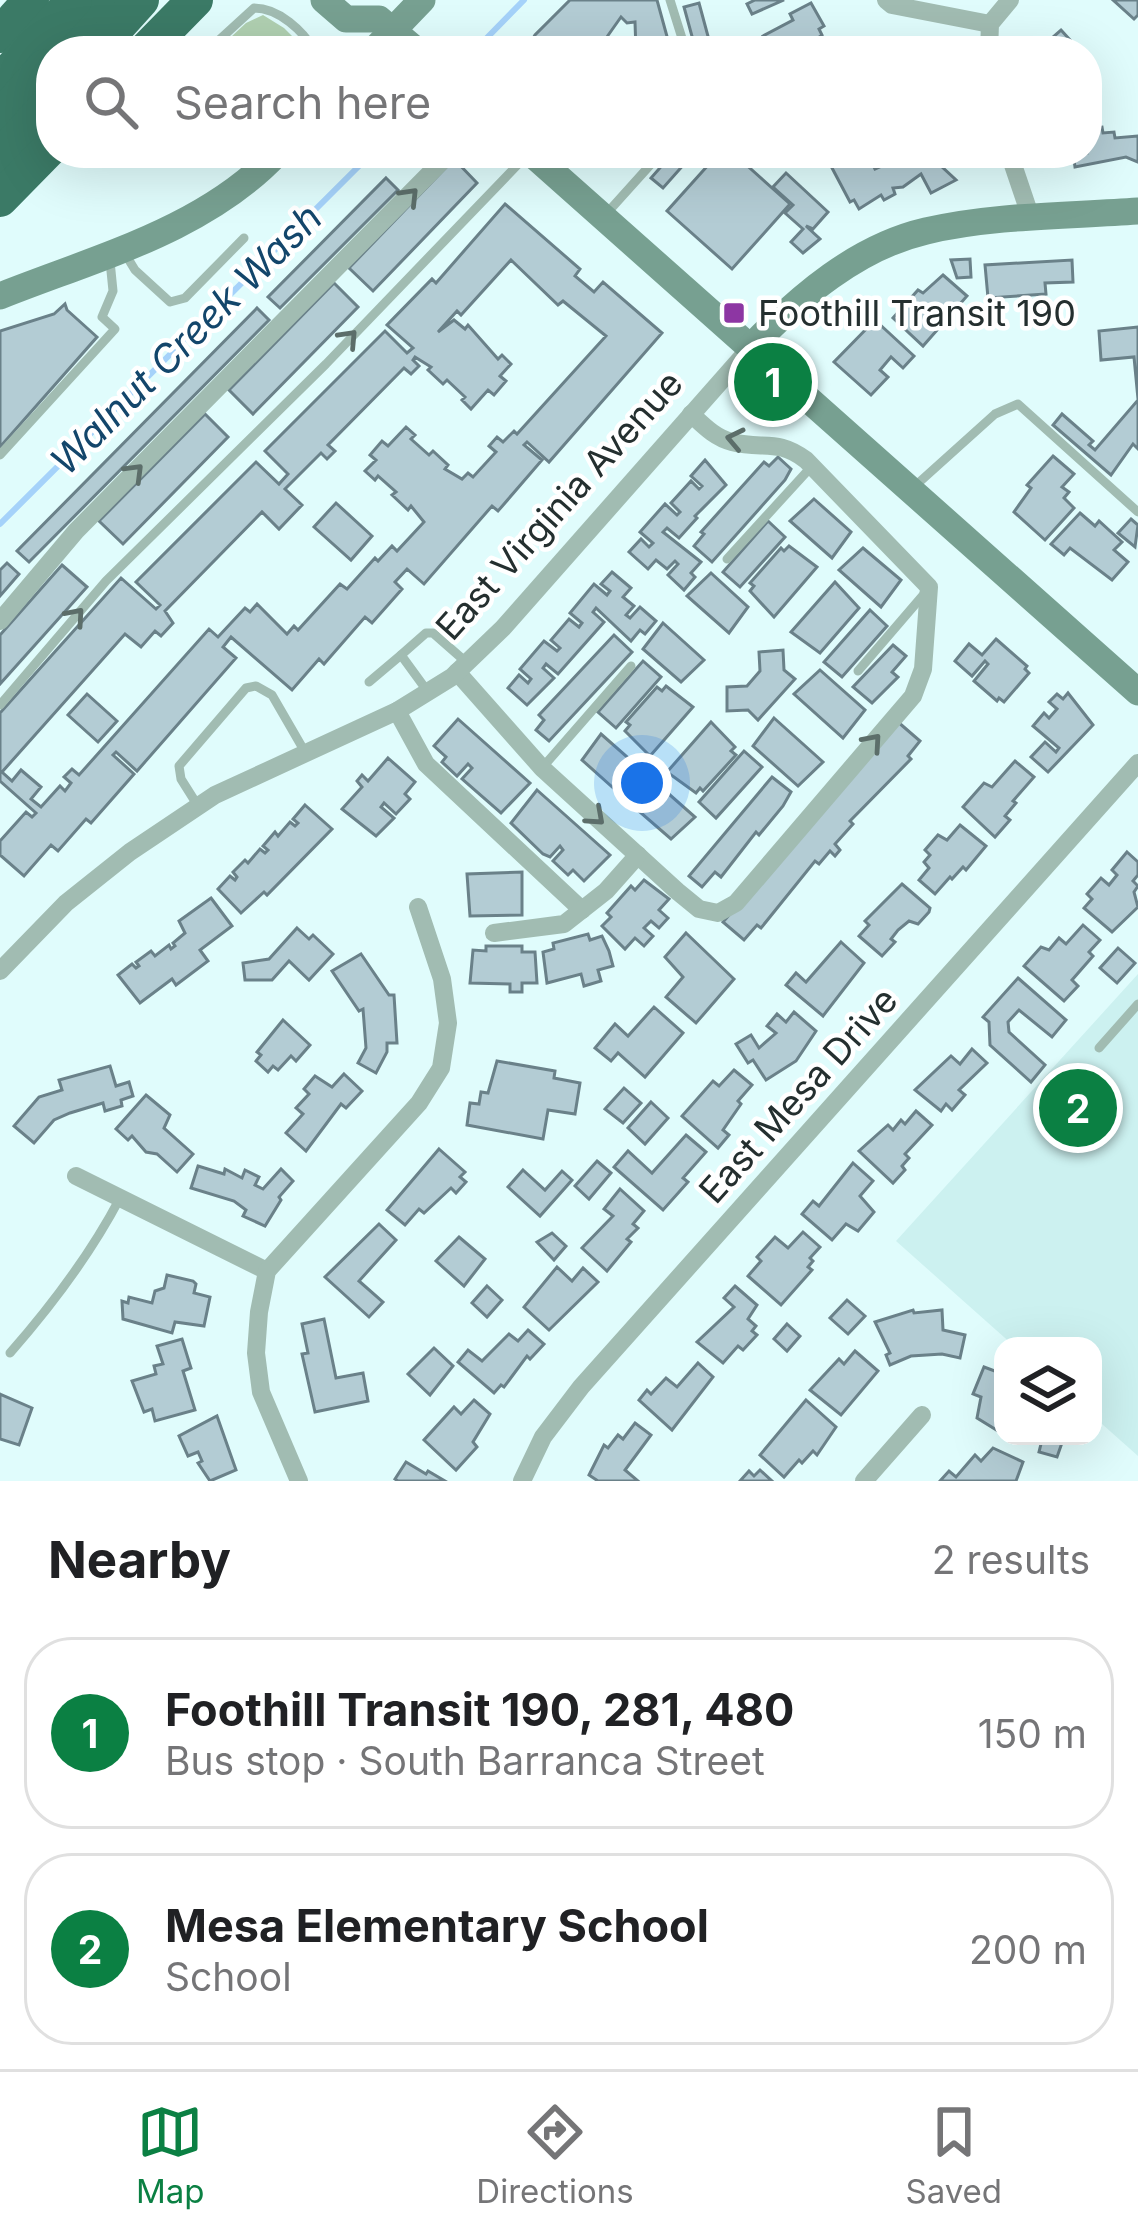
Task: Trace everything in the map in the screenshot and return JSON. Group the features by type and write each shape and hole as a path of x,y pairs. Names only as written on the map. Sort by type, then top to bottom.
{"highway":[{"path":"0,35 31,0"},
{"path":"42,36 74,0"},
{"path":"74,36 106,0"},
{"path":"109,36 141,0"},
{"path":"159,36 194,0"},
{"path":"0,82 36,42"},
{"path":"0,118 36,78"},
{"path":"0,158 36,117"},
{"path":"0,199 36,162"}],"main road":[{"path":"324,0 346,19 379,25 422,0"},
{"path":"0,296 185,222 232,195 261,168"},
{"path":"547,168 1138,692"},
{"name":"East Virginia Avenue","path":"751,346 821,284 868,254 926,231 1030,218 1138,212"}],"street":[{"path":"886,0 990,25"},
{"path":"989,36 990,25 1010,0"},
{"path":"0,621 76,531 435,168"},
{"path":"1014,168 1030,218"},
{"name":"East Virginia Avenue","path":"0,971 8,950 130,852 198,806 397,711 462,667 503,628 751,346"},
{"path":"462,667 542,768 699,909 718,913 736,903 913,696 923,669 929,587 787,446 733,442 714,434 691,414"},
{"path":"397,711 426,764 582,910"},
{"name":"East Mesa Drive","path":"522,1481 543,1437 581,1387 1138,763"},
{"path":"494,933 564,924 606,891 638,855"},
{"path":"299,1481 262,1392 256,1353 267,1271 419,1103 441,1068 448,1023 442,980 418,908"},
{"path":"76,1176 267,1271"},
{"path":"864,1481 922,1415"}],"lane":[{"path":"670,0 681,36"},
{"path":"223,36 254,8 264,7 278,13 300,36"},
{"path":"0,705 106,581 515,168"},
{"path":"603,217 647,168"},
{"path":"115,250 170,302 185,298 244,238"},
{"path":"0,455 115,329 101,317 113,291 115,250"},
{"path":"911,490 994,414 1018,404 1138,512"},
{"path":"727,560 812,466"},
{"path":"858,671 929,587"},
{"path":"369,682 426,633 433,633 462,667"},
{"path":"401,655 428,692"},
{"path":"542,768 631,666"},
{"path":"198,806 181,779 179,766 246,688 256,686 272,695 304,752"},
{"path":"1099,1048 1138,1004"},
{"path":"10,1352 52,1306 95,1245 120,1198"}],"shaded area":[{"path":"1138,974 1138,1456 1102,1424 1102,1337 1004,1337 896,1241"}],"green space":[{"path":"263,15 292,36 232,36"}],"building":[{"path":"570,0 657,0 667,36 635,36 635,22 627,23 621,17 608,36 535,35"},
{"path":"784,0 752,14 747,4"},
{"path":"1113,0 1138,0 1138,15 1134,19"},
{"path":"699,3 708,36 692,36 684,7"},
{"path":"811,3 824,26 819,29 822,35 763,36 793,20 790,14"},
{"path":"1102,127 1103,133 1114,132 1115,138 1138,136 1138,162 1126,157 1102,162"},
{"path":"445,168 463,168 477,183 373,291 349,268"},
{"path":"660,168 681,168 663,188 651,178"},
{"path":"706,168 750,168 790,204 732,269 667,211"},
{"path":"832,168 943,168 956,180 931,193 921,174 893,188 895,194 884,200 881,195 859,209 854,200 850,202"},
{"path":"786,173 828,212 813,229 806,226 820,239 803,253 791,242 803,229 785,213 793,205 773,187"},
{"path":"386,178 398,190 280,308 268,297"},
{"path":"505,204 580,269 575,276 594,292 603,282 662,333 549,462 527,442 524,445 542,460 498,511 492,506 424,584 407,569 395,582 402,589 372,623 365,617 324,664 319,659 292,690 231,637 223,647 236,658 137,771 116,752 113,755 134,774 91,823 86,819 58,851 51,845 24,876 0,855 0,841 26,812 32,817 36,813 0,781 0,713 121,578 156,609 160,605 136,582 256,462 279,484 288,474 265,451 385,331 407,353 413,348 387,325 432,279 436,283","holes":["511,260 558,305 563,301 606,336 517,434 514,431 503,442 497,437 489,446 496,452 473,477 468,473 462,479 445,469 448,465 411,439 415,435 406,427 388,446 382,441 370,455 376,460 365,471 375,480 378,476 424,522 397,551 392,546 378,561 375,558 347,589 340,584 298,630 294,626 287,634 257,604 250,612 245,608 218,637 209,629 79,775 72,769 64,777 71,783 65,791 60,786 41,807 31,799 41,787 21,770 12,781 2,772 125,634 141,647 155,631 161,636 173,623 165,611 262,512 279,529 302,505 285,489 321,453 327,459 335,451 328,445 404,368 411,374 419,366 415,357 431,367 428,370 443,384 447,380 471,409 488,390 494,395 506,381 500,376 511,364 502,355 498,359 468,325 465,329 454,320 438,332 457,311 461,315"]},
{"path":"970,259 971,277 957,278 951,260"},
{"path":"1072,260 1073,282 1045,283 1046,294 988,298 985,265"},
{"path":"943,275 967,296 923,346 893,318 918,290 923,293"},
{"path":"334,283 358,307 253,414 229,390"},
{"path":"65,304 97,337 0,447 0,331 54,314"},
{"path":"257,308 269,320 29,562 17,551"},
{"path":"875,320 914,356 903,368 891,357 880,370 888,377 871,395 834,362"},
{"path":"1138,327 1138,399 1134,357 1101,360 1099,331"},
{"path":"1138,400 1138,449 1133,444 1111,475 1053,425 1062,414 1093,441 1089,445 1095,450"},
{"path":"205,414 228,437 123,544 99,521"},
{"path":"1053,456 1074,474 1062,487 1069,492 1064,498 1074,508 1045,540 1014,512 1031,488 1027,485"},
{"path":"778,457 791,469 785,480 712,562 694,546 701,532 764,462 769,466"},
{"path":"705,460 726,485 679,538 667,528 663,532 701,562 684,590 668,575 678,564 675,561 667,569 656,560 648,569 629,552 641,539 649,547 653,543 640,532 665,504 677,515 680,512 671,503 691,481 699,489 702,486 691,476"},
{"path":"814,499 851,532 832,558 790,521"},
{"path":"336,503 372,536 351,560 314,527"},
{"path":"1080,513 1095,526 1099,521 1122,542 1114,550 1128,562 1112,580 1070,548 1064,555 1051,544"},
{"path":"1131,519 1138,525 1135,547 1118,533"},
{"path":"768,521 785,537 740,587 723,572"},
{"path":"789,546 817,567 774,617 750,591 754,586 750,583 781,548 784,551"},
{"path":"863,548 901,580 881,607 839,570"},
{"path":"7,563 19,574 0,596 0,570"},
{"path":"62,565 87,587 0,684 0,635"},
{"path":"612,572 631,588 623,597 634,606 626,615 630,618 640,607 656,621 631,641 596,608 593,612 604,622 558,674 546,664 543,668 554,678 527,705 508,688 519,675 528,683 531,679 520,669 544,641 557,651 560,648 551,640 569,619 579,627 582,623 570,613 594,584 607,595 610,591 601,584"},
{"path":"711,573 748,607 729,633 687,596"},
{"path":"835,582 859,608 820,653 791,632"},
{"path":"870,610 887,626 842,677 824,662"},
{"path":"663,623 704,660 681,682 643,649"},
{"path":"614,635 632,652 549,741 536,730 544,720 539,715"},
{"path":"996,639 1029,673 1004,702 974,681 988,664 985,661 972,676 955,661 969,644 982,655"},
{"path":"893,645 906,656 892,672 898,677 872,703 853,687"},
{"path":"783,650 784,670 795,679 758,720 748,710 727,711 727,687 747,686 760,671 759,652"},
{"path":"643,661 661,677 616,728 598,712"},
{"path":"820,670 865,710 843,738 794,694"},
{"path":"666,686 693,707 650,756 625,731 630,725 626,722 657,687 662,691"},
{"path":"1068,693 1093,725 1048,772 1031,757 1045,742 1056,752 1059,748 1033,726 1044,713 1049,718 1057,709 1049,702 1057,694 1063,699"},
{"path":"87,694 117,721 98,742 68,715"},
{"path":"774,718 823,762 798,786 753,746"},
{"path":"458,719 530,783 501,813 462,779 472,768 468,764 457,776 434,746"},
{"path":"711,722 735,747 731,751 736,755 696,793 667,772"},
{"path":"898,722 920,741 908,756 911,759 850,821 853,824 835,844 840,850 835,856 830,851 819,864 815,861 761,928 757,925 744,940 723,922"},
{"path":"601,734 643,771 620,794 582,760"},
{"path":"744,751 762,767 716,818 699,802"},
{"path":"388,758 415,782 405,794 410,799 396,814 384,803 381,807 394,818 376,836 342,809 362,787 357,781 362,775 368,781"},
{"path":"1015,761 1034,777 1013,801 1005,816 1010,820 995,837 963,807 984,783 992,787"},
{"path":"772,777 791,792 783,806 721,877 715,872 702,887 689,876"},
{"path":"653,780 695,817 671,839 633,806"},
{"path":"537,790 610,855 584,881 573,870 568,875 553,861 563,850 560,846 550,857 543,854 511,823"},
{"path":"305,805 332,829 267,895 264,892 241,913 218,889 230,876 235,880 233,872 245,860 248,863 260,849 268,850 263,846 275,832 278,836 290,822 295,826 298,823 293,819"},
{"path":"960,825 986,846 966,870 963,867 950,877 935,894 919,880 929,868 924,862 930,855 925,850 938,835 947,840"},
{"path":"1127,852 1138,862 1133,881 1138,886 1134,892 1138,907 1112,932 1084,908 1092,899 1087,894 1101,878 1109,885 1117,875 1112,870"},
{"path":"522,872 522,915 470,916 467,874"},
{"path":"644,880 669,899 659,910 668,918 659,928 651,921 644,928 653,936 644,946 635,938 625,949 602,926 631,886 635,890"},
{"path":"902,884 929,912 918,924 909,921 898,930 891,939 895,942 882,956 859,936 869,925 865,921"},
{"path":"211,898 232,926 200,950 208,961 176,985 172,979 140,1003 118,975 132,964 139,966 136,962 151,951 155,956 175,946 185,933 179,921"},
{"path":"1083,925 1100,940 1072,980 1078,986 1064,1001 1024,966 1041,947 1049,950 1059,938 1066,944"},
{"path":"297,928 309,939 313,935 333,954 309,980 289,961 272,980 245,980 243,963 269,959"},
{"path":"686,933 734,979 696,1023 666,997 683,977 665,957"},
{"path":"588,934 590,940 602,936 609,951 613,966 598,970 601,981 584,986 581,974 547,983 543,952 554,949 553,943"},
{"path":"841,942 864,963 823,1016 786,985 796,973 806,982"},
{"path":"486,946 522,946 522,952 535,952 537,983 522,983 522,992 510,992 510,984 470,983 473,950 486,951"},
{"path":"1118,948 1135,963 1117,983 1100,968"},
{"path":"361,954 389,995 394,995 397,1043 387,1043 376,1073 358,1063 366,1048 363,1009 359,1011 332,971"},
{"path":"1018,978 1066,1020 1052,1037 1019,1010 1008,1022 1009,1032 1045,1065 1031,1082 990,1045 989,1022 983,1017"},
{"path":"654,1007 683,1033 645,1077 618,1053 611,1061 595,1048 615,1024 628,1036"},
{"path":"794,1012 816,1031 796,1061 766,1080 736,1044 751,1035 759,1048 776,1033 767,1026 777,1014 786,1022"},
{"path":"283,1020 310,1045 296,1061 291,1056 278,1070 273,1066 268,1072 256,1061 261,1055 257,1052"},
{"path":"972,1049 987,1063 959,1090 965,1095 952,1110 946,1104 941,1111 915,1090 951,1056 960,1064"},
{"path":"497,1061 555,1071 554,1078 580,1083 575,1114 548,1110 543,1139 467,1125 470,1103 479,1104 481,1092 488,1093"},
{"path":"110,1066 116,1086 129,1082 133,1096 121,1100 122,1106 105,1111 103,1103 70,1113 54,1120 34,1143 14,1126 39,1097 62,1090 59,1080"},
{"path":"734,1070 752,1085 738,1101 741,1104 723,1130 729,1135 718,1148 682,1116 713,1081 719,1086"},
{"path":"344,1074 362,1091 346,1108 341,1104 306,1151 286,1133 303,1114 296,1108 309,1094 304,1089 315,1076 332,1087"},
{"path":"624,1088 641,1103 623,1123 605,1109"},
{"path":"146,1095 170,1115 164,1128 193,1154 177,1172 116,1129"},
{"path":"651,1102 668,1118 645,1144 628,1128"},
{"path":"916,1111 932,1125 905,1154 909,1158 902,1166 905,1170 893,1183 859,1151 888,1125 893,1130 901,1120 905,1124"},
{"path":"686,1135 706,1152 663,1210 614,1167 628,1151 652,1173"},
{"path":"439,1149 465,1172 460,1177 466,1182 456,1193 451,1188 424,1213 419,1209 405,1225 387,1210"},
{"path":"597,1161 611,1173 589,1199 575,1186"},
{"path":"853,1163 873,1181 860,1196 874,1212 858,1231 846,1224 832,1240 802,1214 813,1201 819,1206"},
{"path":"198,1166 224,1174 225,1169 242,1178 245,1170 259,1177 255,1185 263,1189 281,1169 293,1181 265,1226 243,1216 246,1210 234,1201 191,1188"},
{"path":"523,1170 545,1190 562,1171 572,1180 540,1216 508,1187"},
{"path":"620,1189 644,1211 633,1224 638,1228 627,1239 631,1242 607,1271 582,1248 613,1216 604,1209"},
{"path":"379,1224 396,1240 359,1281 383,1302 369,1317 325,1277"},
{"path":"803,1232 820,1247 810,1258 812,1270 781,1305 748,1276 775,1237 788,1248"},
{"path":"552,1233 566,1246 554,1260 537,1242"},
{"path":"459,1237 485,1259 464,1286 436,1261"},
{"path":"557,1267 572,1281 583,1268 598,1282 549,1330 524,1307"},
{"path":"167,1275 193,1281 194,1293 210,1297 204,1326 175,1322 172,1333 123,1319 122,1301 128,1303 129,1297 152,1303"},
{"path":"487,1286 502,1300 487,1317 472,1303"},
{"path":"735,1286 757,1305 748,1319 757,1335 723,1363 697,1342 734,1307 724,1298"},
{"path":"847,1300 865,1316 848,1334 830,1318"},
{"path":"913,1310 942,1310 943,1330 965,1335 960,1358 911,1356 890,1365 886,1355 890,1353 875,1322"},
{"path":"324,1319 336,1378 363,1373 368,1401 315,1412 302,1354 308,1353 302,1324"},
{"path":"787,1324 800,1336 787,1351 774,1339"},
{"path":"528,1330 544,1344 494,1393 458,1362 468,1350 482,1361 509,1334 518,1341"},
{"path":"182,1339 191,1368 183,1371 195,1410 155,1421 152,1409 144,1412 132,1381 156,1374 154,1366 163,1364 157,1346"},
{"path":"434,1348 453,1366 430,1395 408,1374"},
{"path":"855,1351 878,1371 841,1415 810,1390 839,1359 844,1364"},
{"path":"698,1363 713,1377 672,1430 639,1400 666,1378 677,1387"},
{"path":"984,1367 994,1371 994,1428 977,1418 981,1397 973,1394"},
{"path":"0,1394 32,1408 19,1445 0,1439"},
{"path":"474,1400 490,1414 473,1442 477,1447 456,1470 424,1440 454,1407 461,1414"},
{"path":"806,1400 836,1427 817,1455 813,1451 802,1463 799,1460 784,1477 760,1455"},
{"path":"217,1416 236,1470 210,1481 198,1463 202,1461 198,1452 188,1456 179,1436"},
{"path":"635,1423 651,1435 625,1470 638,1481 598,1481 589,1475 604,1445 608,1448 618,1435 623,1439"},
{"path":"1041,1445 1061,1445 1057,1457 1039,1452"},
{"path":"993,1448 1023,1462 1016,1481 940,1481 949,1471 956,1477 975,1455 981,1461"},
{"path":"406,1462 426,1474 445,1481 398,1481"},
{"path":"760,1470 772,1481 740,1481 749,1471 754,1476"}],"waterway":[{"name":"Walnut Creek Wash","path":"489,36 524,0"},
{"name":"Walnut Creek Wash","path":"0,524 357,168"}],"place":[{"name":"Foothill Transit 190","path":"734,313"},
{"name":"Foothill Transit 190, 281, 480","path":"773,382"},
{"name":"Mesa Elementary School","path":"1078,1108"}]}
